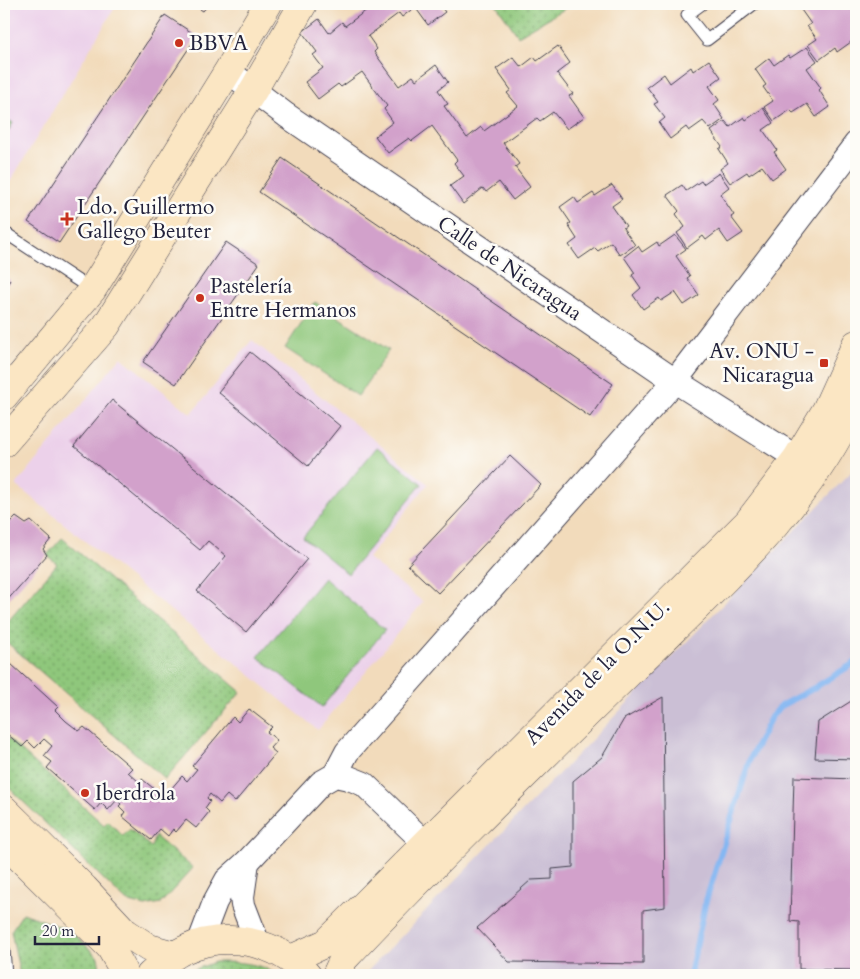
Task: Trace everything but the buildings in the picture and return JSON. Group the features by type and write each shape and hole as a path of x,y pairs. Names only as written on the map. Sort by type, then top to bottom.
{"street":[{"path":"4,396 92,290 268,4"},
{"path":"4,443 106,326 254,89 303,4"},
{"name":"Calle de Nicaragua","path":"228,71 286,115 676,381 797,458"},
{"path":"199,944 215,902 227,880 247,862 321,783 335,775 348,752 676,381 856,144"},
{"name":"Avenida de la O.N.U.","path":"299,967 326,943 748,522 797,458 826,410 856,344"},
{"name":"Avenida de la O.N.U.","path":"336,975 343,960 442,857 766,537 817,472 847,422 856,401"},
{"path":"335,775 364,784 425,843"},
{"path":"4,809 84,888 125,932 149,948 174,955"},
{"path":"4,842 110,947 124,975"},
{"path":"247,862 242,897 243,905 258,944"},
{"path":"150,975 174,955 199,944 219,940 239,940 258,944 275,950 299,967"}],"lane":[{"path":"702,4 687,15 706,40 754,4"},
{"path":"4,232 92,290"},
{"path":"4,949 6,975"}],"shaded area":[{"path":"4,4 117,4 4,192"},
{"path":"252,340 428,484 368,558 423,602 318,730 16,485 121,357 191,414"},
{"path":"856,467 856,975 364,975"}],"green space":[{"path":"496,4 564,4 566,8 518,36"},
{"path":"4,117 13,123 4,138"},
{"path":"315,302 389,350 358,396 285,348"},
{"path":"377,447 422,484 348,574 303,537"},
{"path":"62,538 241,692 165,779 4,640 4,626 57,564 47,555"},
{"path":"324,578 385,630 322,707 258,657"},
{"path":"4,735 104,825 108,821 123,836 130,829 151,847 155,836 193,868 161,903 145,906 126,901 4,783"},
{"path":"23,913 71,931 98,957 101,975 20,975 11,931"},
{"path":"215,962 255,965 277,975 185,975 188,972"}],"waterway":[{"path":"690,975 705,904 750,759 771,717 782,705 856,662"}],"place":[{"name":"BBVA","path":"179,43"},
{"name":"Ldo. Guillermo Gallego Beuter","path":"67,219"},
{"name":"Pastelería Entre Hermanos","path":"200,298"},
{"name":"Av. ONU - Nicaragua","path":"824,363"},
{"name":"Iberdrola","path":"85,793"}]}
